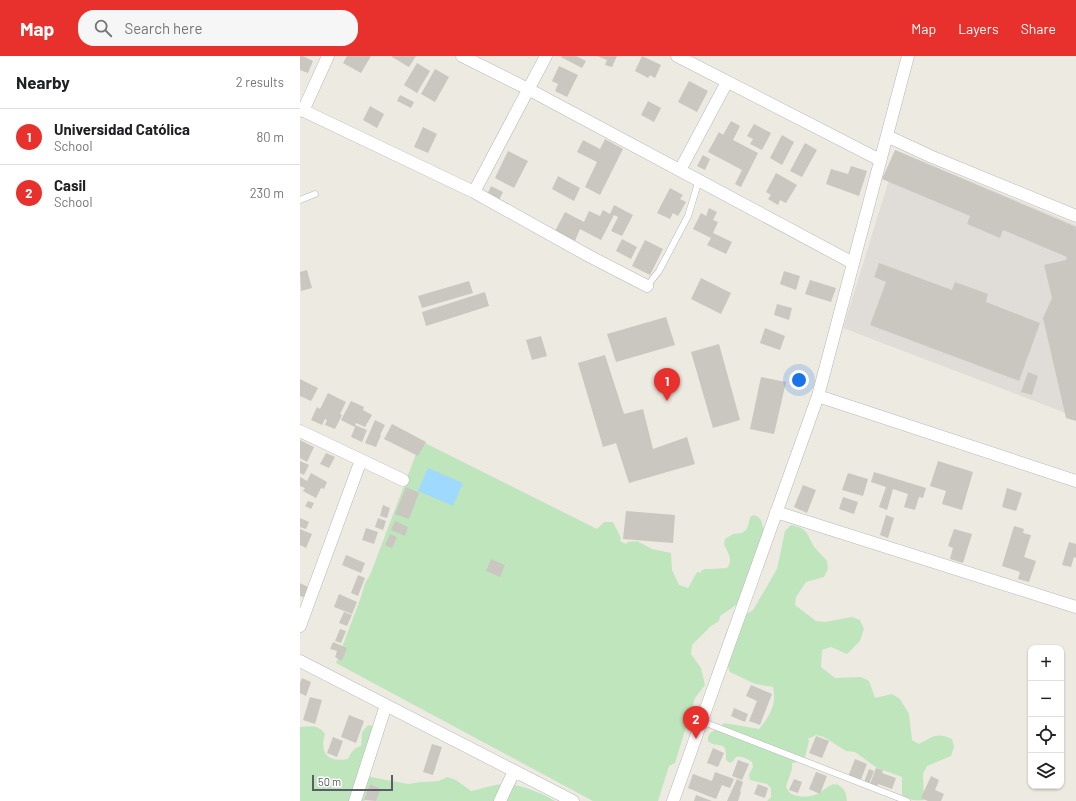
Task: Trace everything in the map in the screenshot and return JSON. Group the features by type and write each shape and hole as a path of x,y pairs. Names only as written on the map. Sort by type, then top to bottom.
{"street":[{"path":"328,56 302,110 474,192 646,286"},
{"path":"462,56 528,89 853,263"},
{"path":"474,192 546,56"},
{"path":"677,56 880,160"},
{"path":"673,801 818,396 908,56"},
{"path":"680,170 727,82"},
{"path":"887,136 930,156 1076,216"},
{"path":"818,396 1076,481"},
{"path":"300,431 403,480"},
{"path":"300,626 361,460"},
{"path":"776,512 1076,607"},
{"path":"300,660 573,801"},
{"path":"355,801 386,705"},
{"path":"500,801 514,771"}],"lane":[{"path":"646,286 659,271 688,216 698,180"},
{"path":"300,200 315,194"},
{"path":"701,721 907,801"}],"shaded area":[{"path":"898,151 1076,225 1076,417 843,328"}],"green space":[{"path":"421,441 597,529 604,522 613,522 621,538 620,541 626,544 628,542 637,541 652,549 671,553 672,570 679,585 688,588 697,572 701,573 701,571 705,569 727,568 730,559 724,544 725,539 733,534 742,533 746,530 750,517 754,515 761,520 765,534 739,603 720,616 719,621 711,626 692,645 691,654 701,668 705,685 695,698 675,763 669,766 658,801 593,801 336,663 365,583 370,575"},
{"path":"791,525 805,531 816,549 827,561 828,569 824,577 806,582 796,597 795,605 816,621 825,622 852,617 860,620 864,629 860,641 847,654 831,647 822,650 821,667 835,678 861,677 869,681 875,698 892,694 900,699 909,714 912,740 919,744 939,735 952,739 954,747 951,756 927,766 923,774 924,800 912,800 902,795 902,777 877,768 855,752 846,751 824,737 816,735 808,739 809,741 804,761 792,763 791,772 786,787 792,794 805,797 820,793 829,786 835,784 843,789 847,801 767,801 771,797 771,788 767,784 750,780 749,775 753,767 752,762 744,758 736,757 730,763 726,760 724,747 708,741 708,736 710,733 724,723 759,729 772,710 774,699 773,687 755,684 730,672 727,664 731,656 724,639 727,630 733,623 753,610 777,569 785,531"},
{"path":"368,725 373,726 370,742 360,766 361,770 371,777 408,784 439,781 447,777 456,780 471,791 494,785 508,784 532,790 555,801 376,801 381,789 370,784 364,800 365,801 300,801 300,727 314,727 323,731 325,734 323,741 324,751 330,758 341,760 348,759 354,749 361,746 362,732"}],"water":[{"path":"428,468 463,483 453,506 418,491"}],"building":[{"path":"300,56 313,61 308,73 300,70"},
{"path":"347,56 371,56 361,73 343,63"},
{"path":"392,56 416,56 409,67"},
{"path":"576,56 586,61 582,68 561,57"},
{"path":"597,56 617,56 612,67 605,65 607,60"},
{"path":"642,56 661,65 655,78 650,75 648,78 635,71"},
{"path":"417,63 430,71 417,93 404,85"},
{"path":"559,66 578,75 567,97 555,91 558,84 552,81"},
{"path":"435,69 449,77 435,102 421,94"},
{"path":"689,81 708,91 697,112 678,102"},
{"path":"400,95 414,102 411,108 397,101"},
{"path":"648,101 661,108 654,122 641,115"},
{"path":"370,106 384,114 377,128 363,120"},
{"path":"731,121 740,126 733,140 758,153 741,187 735,184 742,170 708,152 719,132 723,135"},
{"path":"754,124 771,133 762,150 750,144 753,139 747,136"},
{"path":"423,127 437,134 428,153 414,147"},
{"path":"782,135 794,142 782,165 770,158"},
{"path":"605,139 623,149 600,195 585,187 597,162 577,152 583,140 600,149"},
{"path":"805,143 817,150 802,177 790,171"},
{"path":"895,150 1076,227 1076,421 1066,418 1043,318 1052,298 1044,265 1066,260 1067,257 1003,230 1000,238 967,224 970,216 882,179"},
{"path":"508,151 528,161 514,188 495,178"},
{"path":"703,155 710,159 705,170 697,166"},
{"path":"851,166 867,171 859,196 826,184 831,169 848,174"},
{"path":"776,173 797,185 786,203 780,200 778,205 768,199 771,195 766,192"},
{"path":"558,176 580,188 574,201 552,189"},
{"path":"491,186 503,192 499,200 487,195"},
{"path":"670,188 683,195 680,199 686,202 678,216 673,213 670,219 657,213"},
{"path":"614,205 633,215 622,236 611,231 618,217 614,215 601,240 580,229 575,241 555,231 565,212 584,222 589,211 600,216 603,210 610,214"},
{"path":"709,208 717,212 713,220 718,222 713,233 732,242 726,254 707,245 711,238 693,229 701,213 706,216"},
{"path":"622,239 637,247 631,259 616,251"},
{"path":"645,240 663,249 650,275 632,266"},
{"path":"879,263 952,290 955,282 988,294 986,302 1040,323 1019,381 870,325 886,282 874,277"},
{"path":"307,270 312,288 301,291 300,272"},
{"path":"784,271 800,276 796,290 780,284"},
{"path":"701,278 731,293 721,314 691,299"},
{"path":"810,280 836,288 831,302 805,294"},
{"path":"469,281 473,293 422,308 418,296"},
{"path":"485,292 489,306 426,326 422,312"},
{"path":"777,304 792,308 789,320 774,315"},
{"path":"666,317 675,345 616,362 607,334"},
{"path":"765,328 785,336 780,350 760,343"},
{"path":"541,336 547,356 532,360 526,340"},
{"path":"719,344 740,420 713,428 691,352"},
{"path":"605,355 624,414 643,409 653,449 687,437 695,464 629,483 616,443 603,447 578,363"},
{"path":"1028,372 1038,376 1032,395 1021,392"},
{"path":"761,377 786,382 774,434 750,429"},
{"path":"300,379 318,388 311,401 300,396"},
{"path":"328,393 346,402 340,414 342,415 335,429 325,425 327,420 325,419 322,425 311,420 317,407 320,409"},
{"path":"351,401 364,407 363,410 372,415 365,427 356,423 355,425 367,430 362,442 351,437 355,427 341,420"},
{"path":"375,420 385,425 376,447 365,443"},
{"path":"392,424 426,442 418,456 384,439"},
{"path":"300,440 314,447 307,462 300,458"},
{"path":"326,453 335,457 329,468 320,464"},
{"path":"300,461 309,465 304,475 300,473"},
{"path":"938,461 973,472 962,510 942,504 946,491 930,486"},
{"path":"874,472 926,488 923,498 919,497 915,510 904,507 908,494 893,489 887,510 879,507 886,487 871,482"},
{"path":"311,473 327,482 324,489 321,488 316,498 303,491 305,488 300,486 300,477 307,481"},
{"path":"848,473 868,479 863,496 842,490"},
{"path":"803,485 816,490 807,513 794,507"},
{"path":"406,487 419,493 409,519 395,514"},
{"path":"1007,488 1022,493 1016,511 1002,507"},
{"path":"843,497 858,502 854,514 839,509"},
{"path":"308,501 314,503 311,509 305,506"},
{"path":"383,505 390,508 387,518 380,516"},
{"path":"626,511 675,515 673,543 623,539"},
{"path":"886,515 894,518 888,538 880,535"},
{"path":"300,518 309,522 306,529 300,527"},
{"path":"378,518 386,521 383,530 375,527"},
{"path":"395,521 408,527 405,536 391,530"},
{"path":"1014,526 1024,529 1023,533 1031,535 1024,557 1036,561 1029,582 1018,579 1020,572 1002,566"},
{"path":"366,528 378,532 374,544 362,540"},
{"path":"300,529 312,534 306,548 300,545"},
{"path":"954,529 972,534 963,563 950,559 953,548 948,546"},
{"path":"390,534 397,537 392,548 385,545"},
{"path":"1069,542 1076,544 1076,558 1074,557 1071,567 1062,565"},
{"path":"346,555 365,563 361,573 342,565"},
{"path":"491,559 505,565 500,577 486,571"},
{"path":"358,575 365,578 358,596 351,593"},
{"path":"300,583 308,587 304,597 300,596"},
{"path":"339,594 357,602 352,614 334,607"},
{"path":"344,612 352,615 347,626 339,623"},
{"path":"340,629 346,631 341,643 335,641"},
{"path":"333,642 347,648 342,661 335,657 337,651 330,649"},
{"path":"302,678 311,682 306,696 300,693 300,683"},
{"path":"751,685 772,694 760,725 749,721 757,701 746,696"},
{"path":"310,697 322,700 315,724 303,720"},
{"path":"734,708 748,714 745,722 731,716"},
{"path":"349,715 364,721 356,743 341,737"},
{"path":"816,736 829,741 822,758 809,753"},
{"path":"333,737 343,741 337,757 327,753"},
{"path":"432,744 442,747 433,775 423,772"},
{"path":"713,748 724,753 718,767 707,763"},
{"path":"855,759 867,764 860,782 848,777"},
{"path":"738,760 749,764 742,780 732,776"},
{"path":"876,768 883,770 882,773 896,778 892,789 878,784 877,787 870,784"},
{"path":"869,769 874,771 869,784 864,782"},
{"path":"715,772 734,779 730,788 722,785 716,799 688,788 693,774 712,781"},
{"path":"816,772 827,776 820,794 809,789"},
{"path":"931,776 939,780 935,790 944,794 941,801 928,801 921,798"},
{"path":"737,779 743,782 738,801 727,801"},
{"path":"794,779 802,782 798,793 789,790"},
{"path":"370,784 381,789 376,801 364,800"},
{"path":"758,784 768,788 765,798 754,794"},
{"path":"696,795 712,801 694,801"}],"place":[{"name":"Universidad Católica","path":"667,401"},
{"name":"Casil","path":"696,739"}]}
